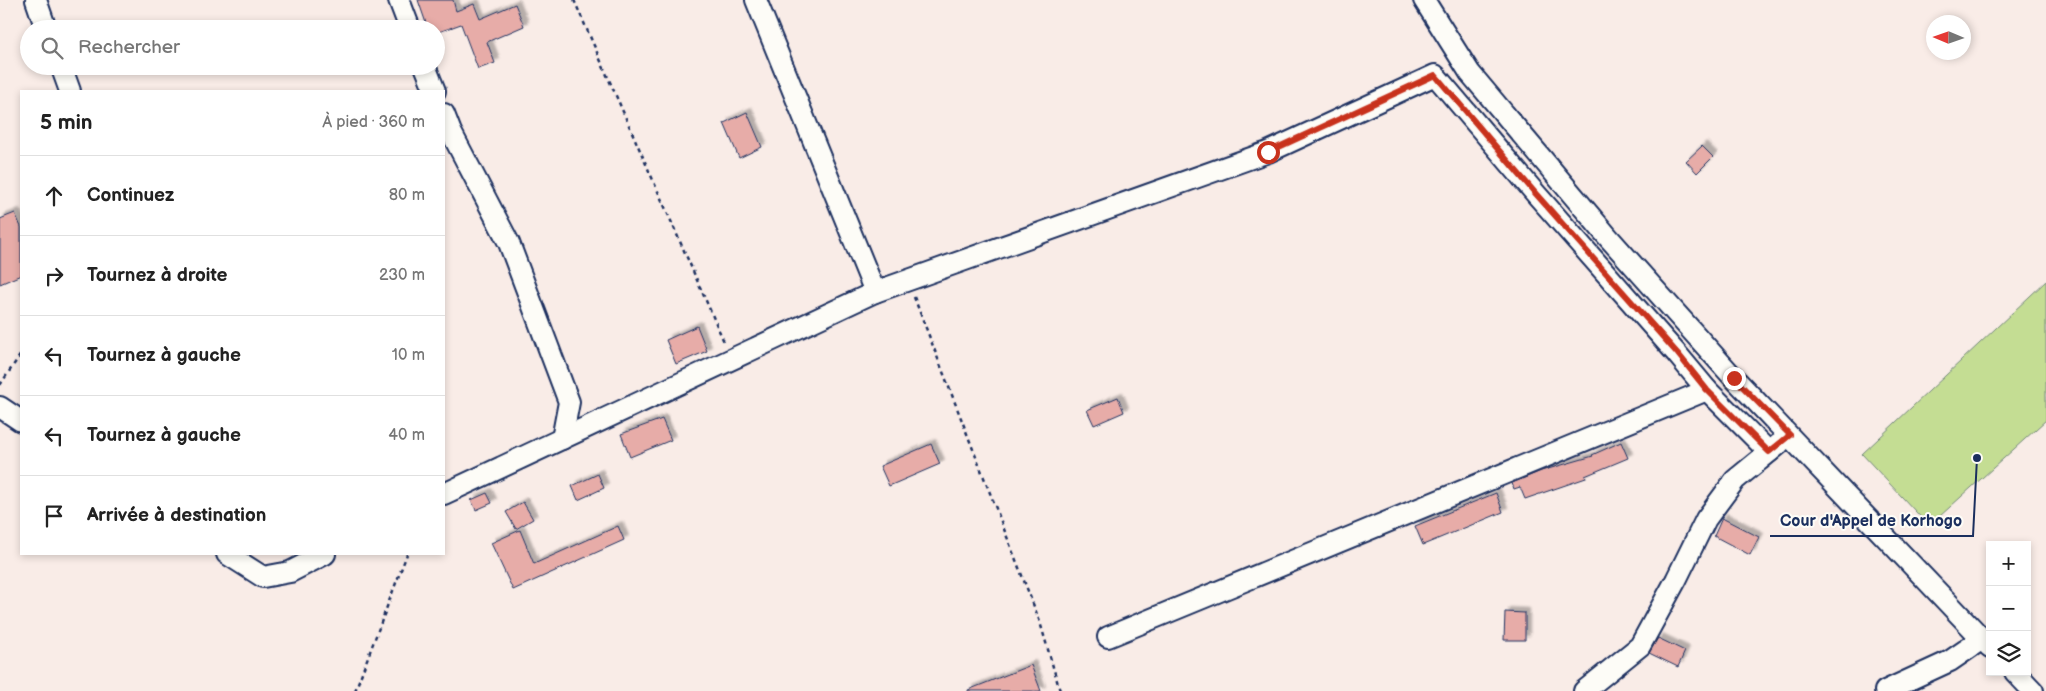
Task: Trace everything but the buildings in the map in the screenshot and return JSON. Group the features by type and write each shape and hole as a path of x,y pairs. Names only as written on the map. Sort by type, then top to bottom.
{"street":[{"path":"36,0 43,20"},
{"path":"399,0 407,20"},
{"path":"756,0 875,292"},
{"path":"1424,0 1470,73 1614,245 1734,378 1986,643 1885,691"},
{"path":"64,75 70,90"},
{"path":"429,75 435,90"},
{"path":"445,494 875,292 1268,152 1435,75 1536,194 1678,354 1707,390 1769,452"},
{"path":"446,127 509,243 569,402 562,439"},
{"path":"1108,637 1707,390"},
{"path":"0,407 20,420"},
{"path":"1584,691 1640,646 1676,580 1706,519 1735,480 1790,435"},
{"path":"229,555 263,577 290,572 323,555"},
{"path":"254,555 263,577"},
{"path":"2019,676 2033,691"}],"path":[{"path":"574,0 732,359"},
{"path":"908,279 1040,622 1060,691"},
{"path":"0,385 20,355"},
{"path":"355,691 407,555"}],"green space":[{"path":"2046,281 2046,420 1929,526 1862,454"}],"place":[{"name":"Cour d'Appel de Korhogo","path":"1977,458"}],"route":[{"path":"1268,152 1435,75 1536,194 1678,354 1707,390 1769,452 1790,435 1734,378"}]}
